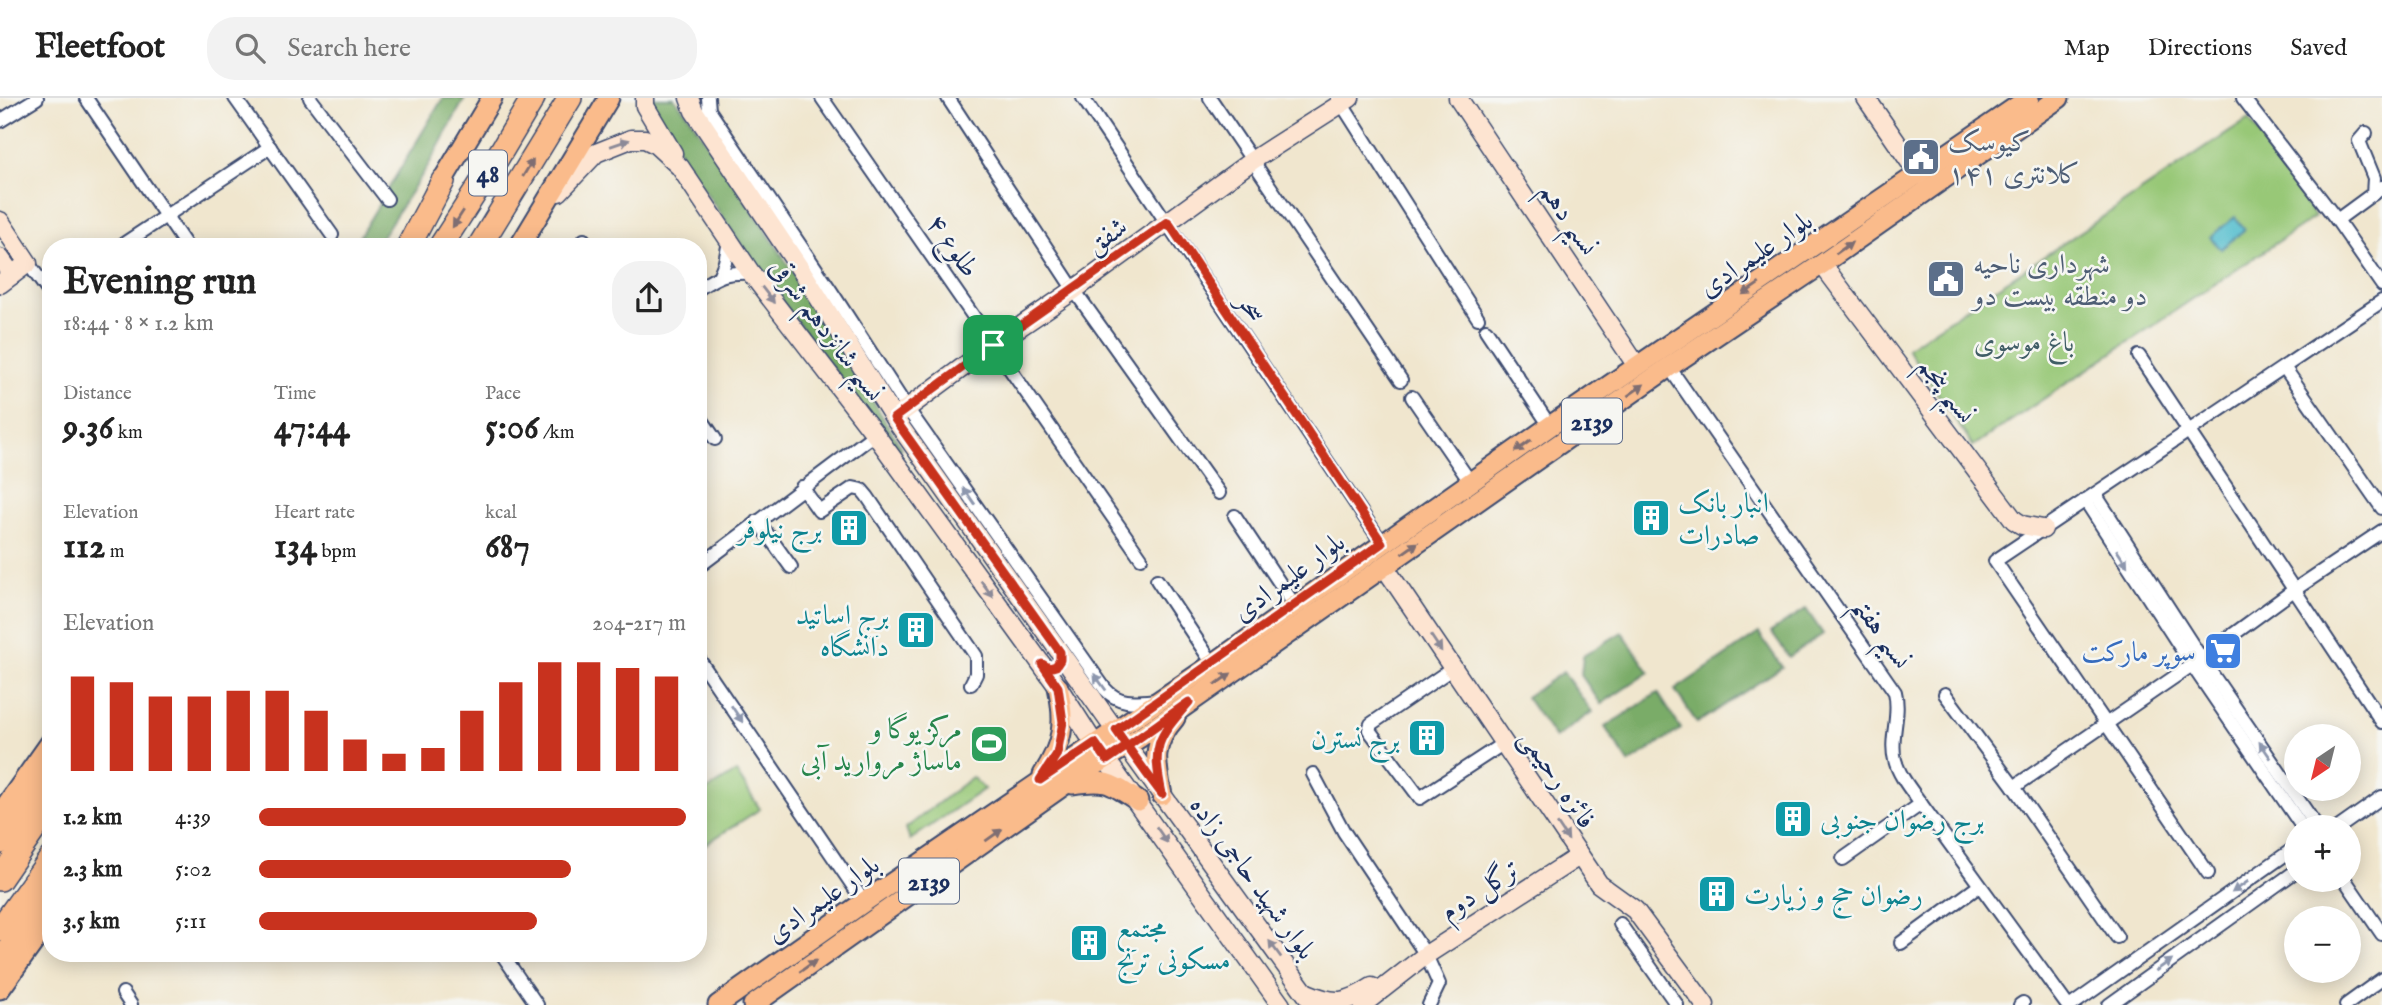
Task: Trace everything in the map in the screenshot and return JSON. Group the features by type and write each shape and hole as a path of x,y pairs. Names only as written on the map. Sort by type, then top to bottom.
{"highway":[{"name":"48","path":"446,238 533,98"},
{"name":"48","path":"484,238 570,98"},
{"path":"413,238 443,181"},
{"path":"0,842 42,787"},
{"path":"0,879 42,818"},
{"path":"0,929 42,871"},
{"path":"0,963 42,898"}],"main road":[{"path":"402,238 443,181 484,107 492,98"},
{"path":"525,238 609,98"},
{"path":"645,98 645,106 680,167"},
{"name":"نسیم دهم","path":"1458,98 1637,366"},
{"path":"1866,98 1919,175"},
{"name":"بلوار علیمرادی","path":"758,1003 1064,785 1107,760 1121,738 1159,699 1213,664 1550,426 2029,98"},
{"name":"بلوار علیمرادی","path":"718,1005 1095,743 1121,738 1189,702 2059,98"},
{"name":"شفق","path":"901,413 1253,160 1343,100"},
{"name":"نسیم شانزدهم شرقی","path":"688,102 1121,738"},
{"name":"نسیم شانزدهم شرقی","path":"536,222 562,187 596,153 631,139 645,139 662,148 680,167 751,273 875,434 1042,664 1107,760"},
{"path":"0,221 28,263 3,270"},
{"name":"نسیم پنجم","path":"1822,264 2014,520 2022,525 2043,529"},
{"name":"فائزه رحیمی","path":"1384,566 1599,884 1635,910 1704,1005"},
{"path":"1042,664 1049,668 1056,666 1060,660 1060,652"},
{"path":"1040,780 1057,754 1061,737 1063,722 1058,687"},
{"path":"1162,794 1156,762 1158,742 1189,702"},
{"name":"بلوار شهید حاجی زاده","path":"1121,738 1311,999"},
{"path":"0,814 42,755"},
{"name":"بلوار شهید حاجی زاده","path":"1107,760 1281,1005"},
{"path":"1064,785 1101,780 1111,783 1138,801"},
{"name":"ترگل دوم","path":"1362,1005 1426,955 1580,856"},
{"path":"0,989 42,931"},
{"name":"ترگل دوم","path":"1311,999 1336,1004 1359,996 1395,972 1408,968"}],"street":[{"path":"0,121 37,98"},
{"path":"86,98 181,238"},
{"path":"310,98 387,199"},
{"path":"708,98 709,110 831,291 901,413 1104,689 1116,699 1129,702 1159,699"},
{"name":"طلوع ۴","path":"822,98 1141,558"},
{"path":"948,98 1074,290 1219,493"},
{"name":"سحر","path":"1083,98 1382,543"},
{"path":"1210,98 1401,380"},
{"path":"2243,98 2337,220 2382,285"},
{"path":"241,100 270,147 332,234"},
{"path":"1343,100 1478,318"},
{"path":"2337,220 2377,190 2359,141 2366,133"},
{"path":"133,238 270,147"},
{"path":"720,274 729,241"},
{"path":"28,263 42,282"},
{"path":"707,283 720,274 751,273"},
{"path":"2208,873 1995,561 2382,301"},
{"path":"1486,330 1550,426"},
{"path":"2138,356 2382,722"},
{"name":"نسیم هفتم","path":"1669,367 1895,692 1898,705 1894,758 1899,770 1979,886 2067,1005"},
{"path":"2284,367 2382,508"},
{"path":"1412,397 1471,483"},
{"path":"707,427 715,439"},
{"path":"707,559 875,434"},
{"path":"802,487 819,511 853,488 862,490 976,656 976,674 971,684"},
{"path":"2090,497 2295,815"},
{"path":"1235,516 1294,606"},
{"path":"758,521 791,567"},
{"path":"2014,787 2382,531"},
{"path":"1157,580 1213,664"},
{"path":"2197,661 2309,815"},
{"path":"1453,668 1371,724 1369,730 1420,798 1504,743"},
{"path":"707,671 864,902"},
{"path":"1945,694 2014,787 2117,937"},
{"path":"1313,774 1344,832 1426,955 1439,984 1429,1005"},
{"path":"2356,815 2382,797"},
{"path":"1843,859 1921,804"},
{"path":"2072,1005 2284,855"},
{"path":"2109,1005 2284,881"},
{"path":"1901,943 1979,886"},
{"path":"2353,892 2382,934"},
{"path":"1620,924 1677,1005"},
{"path":"1647,962 1665,950"},
{"path":"507,962 537,1005"},
{"path":"2346,1005 2382,979"},
{"path":"123,993 131,1005"}],"green space":[{"path":"443,98 465,98 428,166 381,238 358,238"},
{"path":"651,98 674,98 686,112 777,247 902,448 897,452 766,281 690,169 650,103"},
{"name":"باغ موسوی","path":"2249,119 2315,217 1973,446 1907,348"},
{"path":"1806,609 1823,634 1789,657 1771,632"},
{"path":"1622,632 1649,672 1601,704 1581,675 1583,656"},
{"path":"1759,633 1782,667 1697,723 1675,690"},
{"path":"1563,672 1592,712 1555,738 1526,697"},
{"path":"1658,693 1681,729 1629,763 1605,727"},
{"path":"736,772 760,809 707,843 707,790"},
{"path":"972,777 984,789 910,840 906,828"}],"water":[{"path":"2235,217 2245,229 2221,249 2210,237"}],"place":[{"name":"کیوسک کلانتری ۱۴۱","path":"1921,157"},
{"name":"شهرداری ناحیه دو منطقه بیست دو","path":"1946,279"},
{"name":"انبار بانک صادرات","path":"1651,518"},
{"name":"برج نیلوفر","path":"849,528"},
{"name":"برج اساتید دانشگاه","path":"916,630"},
{"name":"سوپر مارکت","path":"2223,651"},
{"name":"برج نسترن","path":"1427,738"},
{"name":"مرکز یوگا و ماساژ مروارید آبی","path":"989,744"},
{"name":"برج رضوان جنوبی","path":"1793,819"},
{"name":"رضوان حج و زیارت","path":"1717,894"},
{"name":"مجتمع مسکونی ترنج","path":"1089,943"}],"route":[{"path":"993,345 894,418 1060,652 1060,660 1056,666 1049,668 1042,664 1058,687 1063,722 1057,754 1040,780 1095,743 1107,760 1127,746 1139,738 1189,702 1158,742 1156,762 1162,794 1133,755 1127,746 1116,730 1382,543 1168,222 993,345"}]}
